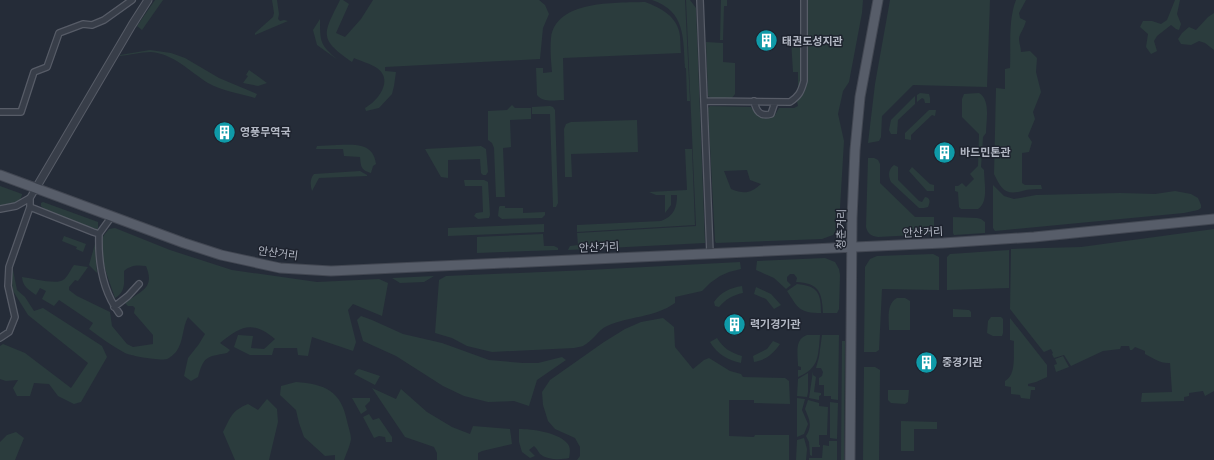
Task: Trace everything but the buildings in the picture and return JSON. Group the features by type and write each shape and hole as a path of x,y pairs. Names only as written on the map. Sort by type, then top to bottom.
{"main road":[{"name":"청춘거리","path":"850,460 853,177 857,124 865,67 878,0"},
{"name":"안산거리","path":"0,175 202,249 280,268 332,271 1034,237 1214,219"}],"street":[{"path":"0,112 21,112 34,72 47,67 59,33 83,24 92,25 104,20 132,0"},
{"path":"0,209 16,206 30,198 125,36 148,0"},
{"path":"700,0 710,253"},
{"path":"704,101 790,102 798,96 801,92 804,81 804,0"},
{"path":"754,101 756,110 760,114 766,115 771,114 776,102"},
{"path":"0,338 9,332 16,317 8,286 9,267 30,207 30,198"},
{"path":"30,207 99,234"},
{"path":"112,216 99,234 99,259 105,288 114,307 119,313"},
{"path":"114,307 128,296 139,284"}],"shaded area":[{"path":"155,0 163,0 142,30 137,26"},
{"path":"272,0 277,0 279,14 278,19 280,21 288,21 255,35 255,33 273,17 274,13"},
{"path":"340,0 343,0 349,4 336,33 345,37 361,19 373,0 539,0 545,5 549,14 543,28 540,59 385,67 385,71 396,72 392,94 379,108 366,111 365,108 375,100 382,90 384,78 382,73 377,68 369,64 354,58 352,62 333,47 329,41 327,28"},
{"path":"652,0 685,0 690,101 687,101 683,37 677,19 671,11"},
{"path":"686,0 690,0 696,8 705,243 568,250 570,246 578,245 577,233 696,226"},
{"path":"721,0 727,0 727,6 724,6 723,40 720,40"},
{"path":"807,0 863,0 862,13 849,82 843,91 838,114 844,141 839,225 833,235 822,239 716,243 708,108 710,106 751,107 757,115 766,119 775,115 779,108 794,108 798,106 797,101 804,92 807,80","holes":["747,170 750,180 761,184 754,190 747,192 736,191 731,189 724,171"]},
{"path":"890,0 990,0 987,87 913,85 882,116 881,137 879,141 868,143 875,84"},
{"path":"1016,0 1026,0 1019,13 1020,18 1026,21 1020,35 1019,42 1021,52 1030,51 1037,58 1036,72 1041,92 1033,112 1035,119 1028,136 1032,142 1029,152 1022,153 1022,183 1025,185 1041,185 1042,189 1009,192 1002,188 994,174 996,88 1005,89 1005,69 1010,68 1010,33 1013,8"},
{"path":"1175,0 1180,0 1177,14 1181,24 1179,30 1171,25 1157,36 1154,41 1157,51 1151,54 1146,47 1148,34 1140,27 1143,21 1152,21 1161,24 1167,20"},
{"path":"645,2 666,12 674,20 680,34 681,53 563,58 564,100 546,100 537,95 536,68 543,68 543,73 552,72 551,38 555,26 563,16 588,6"},
{"path":"1214,13 1214,50 1205,43 1199,41 1191,45 1181,44 1178,39 1182,33 1189,27 1196,30 1208,17"},
{"path":"320,19 320,33 322,42 338,60 317,45 313,30"},
{"path":"791,40 801,40 801,83 798,94 798,72 793,72"},
{"path":"706,42 723,43 723,62 735,63 735,94 732,98 712,98 708,96"},
{"path":"150,50 171,53 185,58 219,78 257,94 255,98 213,86 181,64 159,53 147,52 120,56"},
{"path":"249,70 267,83 258,86 243,83 248,76 246,75"},
{"path":"920,93 929,94 930,103 925,103 924,99 922,98 917,102 917,95"},
{"path":"979,93 983,96 987,111 986,133 983,137 981,167 984,170 985,197 984,202 978,209 961,209 959,207 958,192 955,191 955,186 962,183 966,187 974,179 970,174 978,166 979,134 962,117 962,99 964,94"},
{"path":"915,96 915,104 898,120 897,134 891,134 889,130 891,120"},
{"path":"512,105 515,108 531,108 531,119 510,120 511,147 503,148 505,197 496,197 494,148 492,143 488,140 488,111 507,110"},
{"path":"550,106 555,110 558,203 556,207 553,207 550,114 532,114 532,107"},
{"path":"929,110 936,110 935,116 932,115 911,135 911,140 905,139 905,133"},
{"path":"637,120 638,152 571,154 572,177 565,177 564,129 566,124 571,122"},
{"path":"356,145 367,148 374,157 376,164 373,166 371,173 362,168 360,157 344,156 343,149 316,149 317,146"},
{"path":"481,146 486,149 488,172 486,175 481,173 480,159 448,160 448,178 441,177 425,149"},
{"path":"685,149 692,149 695,225 577,232 577,225 661,221 669,217 674,211 677,195 671,195 671,205 665,213 665,195 656,195 649,192 687,190"},
{"path":"868,158 878,160 880,164 880,183 915,217 934,217 934,234 878,237 869,233 866,227"},
{"path":"894,165 898,167 898,180 919,201 922,202 925,197 928,198 930,202 928,207 919,208 891,182 889,173"},
{"path":"912,167 930,184 934,185 934,191 927,191 909,171"},
{"path":"360,171 367,176 319,178 312,191 311,182 314,174"},
{"path":"464,180 484,180 488,182 489,218 478,219 474,216 476,213 483,212 482,186 465,186"},
{"path":"993,185 1004,196 1014,199 1036,195 1120,193 1155,194 1175,191 1191,194 1198,198 1201,208 1184,213 995,231 993,228"},
{"path":"0,186 22,194 19,203 0,206"},
{"path":"43,202 98,222 98,229 48,212 41,206 41,203"},
{"path":"500,206 505,206 505,208 523,208 523,213 545,212 545,215 542,218 502,219 498,216"},
{"path":"953,217 981,219 985,222 985,233 954,235"},
{"path":"544,224 544,232 448,236 448,228"},
{"path":"115,228 170,250 232,270 317,282 379,279 388,283 382,316 353,304 348,310 356,342 353,351 312,337 308,356 298,355 297,348 274,348 272,355 250,355 234,347 238,335 253,336 251,348 264,349 275,339 260,329 253,327 241,329 220,343 230,350 227,353 214,355 204,361 198,377 191,381 184,376 188,358 205,334 188,317 179,348 172,356 164,359 139,357 125,353 102,339 89,329 93,323 59,300 54,306 42,299 46,291 40,288 36,295 26,288 23,283 22,277 50,282 60,281 66,277 74,265 88,267 78,281 75,280 69,287 69,290 77,296 110,312 112,326 127,344 133,347 153,344 153,335 134,313 135,308 133,306 128,306 125,303 148,284 149,279 146,266 134,266 124,271 123,290 119,296 115,298 107,276 102,251 103,237 109,229"},
{"path":"1214,229 1214,391 1205,396 1203,391 1189,393 1189,396 1184,397 1184,401 1141,402 1142,393 1172,392 1170,363 1163,363 1145,354 1145,351 1135,347 1130,350 1129,346 1121,346 1120,349 1103,351 1071,366 1064,355 1054,358 1051,349 1044,352 1010,309 1011,249 1081,247"},
{"path":"543,234 544,246 554,246 558,248 558,250 477,253 477,237"},
{"path":"64,236 86,244 83,252 76,249 77,247 62,241"},
{"path":"95,244 97,273 89,265"},
{"path":"1009,250 1009,288 947,290 947,257 950,254"},
{"path":"933,254 939,257 939,290 882,289 879,350 876,352 864,352 865,267 870,259 877,256"},
{"path":"825,258 835,262 839,269 839,309 837,313 823,313 822,299 818,290 810,284 796,282 797,278 794,274 790,274 787,277 787,281 791,285 786,289 774,278 756,270 757,261"},
{"path":"740,262 741,269 720,276 702,291 675,297 675,303 659,312 624,320 607,326 587,344 581,347 492,352 467,346 452,338 435,333 439,280 446,276"},
{"path":"12,265 17,290 25,297 34,311 43,308 102,346 107,357 81,402 74,404 58,396 49,384 34,383 30,396 17,396 13,388 18,380 6,381 0,379 0,346 3,344 25,353 71,388 88,363 28,315 13,291 11,276"},
{"path":"434,276 424,282 400,283 392,278"},
{"path":"797,284 810,287 817,292 820,300 821,313 803,311 797,305 787,291"},
{"path":"742,286 743,293 730,298 719,307 715,306 714,302 723,293 730,289"},
{"path":"756,287 771,294 781,305 774,309 766,299 754,294"},
{"path":"897,298 905,298 910,301 910,330 889,330 891,304"},
{"path":"953,309 969,310 971,312 971,317 953,317"},
{"path":"361,316 403,334 442,343 489,360 538,363 562,357 566,360 537,380 529,406 514,401 488,402 464,396 443,386 396,356 363,341 357,320"},
{"path":"991,317 1001,317 1003,319 1002,336 993,336 987,333 988,321"},
{"path":"663,318 674,327 675,347 693,369 709,358 730,371 741,374 743,377 785,378 789,381 790,404 754,403 754,400 729,400 729,436 754,437 755,435 789,435 789,460 577,460 580,456 580,447 575,438 555,429 548,421 543,405 542,392 550,380 625,329 641,322"},
{"path":"1010,318 1047,365 1047,377 1028,384 1028,386 1035,387 1035,390 1031,390 1030,399 1021,398 1020,395 1011,394 1011,387 1005,386 1005,381 1011,374 1014,363 1014,341 1010,340"},
{"path":"807,335 820,335 818,355 814,365 798,377 798,370 801,370 801,367 798,366 798,344 803,337"},
{"path":"822,335 839,335 838,400 831,399 831,396 824,396 824,385 819,385 819,378 822,376 823,372 821,368 816,368"},
{"path":"717,338 728,350 742,356 741,363 727,358 716,350 710,342"},
{"path":"773,341 780,344 775,351 766,358 754,362 753,356 767,349"},
{"path":"842,341 845,341 844,460 841,460"},
{"path":"1063,356 1069,367 1056,372 1054,365 1057,364 1055,359"},
{"path":"864,367 875,367 880,370 879,460 863,460"},
{"path":"359,369 380,376 375,385 354,374"},
{"path":"813,371 813,375 816,377 814,392 821,393 819,400 809,398"},
{"path":"808,373 807,397 797,396 798,379"},
{"path":"296,382 323,387 336,396 341,403 351,439 344,460 335,460 335,455 325,456 304,437 296,410 280,395 281,386"},
{"path":"372,388 396,399 401,389 427,412 452,427 470,434 473,426 510,429 512,444 482,451 478,453 478,460 437,460 437,453 434,447 405,437"},
{"path":"888,390 909,390 908,402 905,404 891,403 888,400"},
{"path":"352,398 370,398 370,401 365,406 367,410 361,414"},
{"path":"797,398 805,399 802,410 808,424 804,434 797,437"},
{"path":"267,399 277,409 278,422 269,460 235,460 223,432 228,422 238,409 248,404 258,410"},
{"path":"808,400 819,403 819,406 828,407 827,435 819,435 820,447 812,447 812,456 810,455 809,442 806,436 810,425 805,409"},
{"path":"830,402 838,403 837,439 830,438"},
{"path":"369,414 373,420 379,418 392,437 392,442 386,442 385,437 379,436 374,438 363,417"},
{"path":"901,421 937,422 937,429 914,429 914,451 901,451"},
{"path":"519,429 544,432 563,439 569,446 569,458 558,459 543,456 534,446 529,450 535,456 530,458 522,452 519,442"},
{"path":"16,432 24,438 15,460 0,460 0,442 7,435"},
{"path":"804,438 807,449 806,460 796,460 797,440"},
{"path":"829,441 837,441 837,460 809,460 809,458 822,458 823,445 829,446"}],"place":[{"name":"태권도성지관","path":"766,41"},
{"name":"영풍무역국","path":"225,132"},
{"name":"바드민톤관","path":"944,152"},
{"name":"력기경기관","path":"735,324"},
{"name":"중경기관","path":"926,362"}]}
